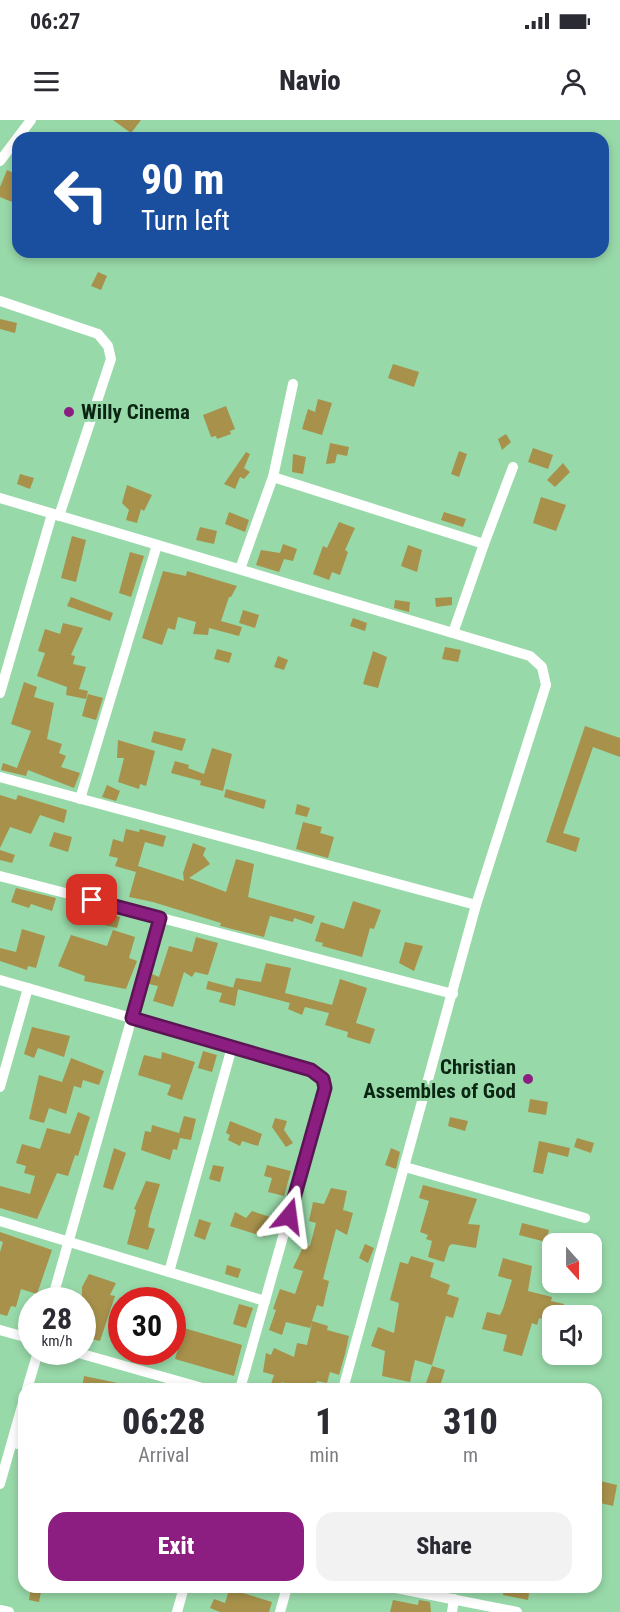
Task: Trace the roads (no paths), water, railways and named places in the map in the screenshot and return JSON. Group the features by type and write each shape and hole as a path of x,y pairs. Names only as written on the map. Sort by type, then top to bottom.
{"street":[{"path":"22,132 31,120"},
{"path":"0,161 12,145"},
{"path":"0,301 98,334 108,346 111,359 55,514 0,693"},
{"path":"240,569 273,477 293,384"},
{"path":"453,633 513,467"},
{"path":"273,477 484,544"},
{"path":"0,498 530,656 542,667 546,684 476,905 345,1383"},
{"path":"80,799 158,545"},
{"path":"0,777 476,905"},
{"path":"0,876 453,994"},
{"path":"56,1287 160,918"},
{"path":"0,980 311,1070 323,1079 325,1088 242,1383"},
{"path":"0,1087 27,988"},
{"path":"168,1272 232,1047"},
{"path":"405,1167 585,1218"},
{"path":"0,1221 265,1301"},
{"path":"0,1330 18,1335"},
{"path":"96,1358 185,1383"},
{"path":"29,1383 34,1365"},
{"path":"0,1484 18,1420"},
{"path":"12,1442 18,1444"},
{"path":"177,1612 182,1593"},
{"path":"280,1612 285,1593"},
{"path":"422,1593 517,1612"},
{"path":"452,1612 454,1599"},
{"path":"0,1610 9,1612"}],"place":[{"name":"Willy Cinema","path":"69,412"},
{"name":"Christian Assembles of God","path":"528,1079"}]}
